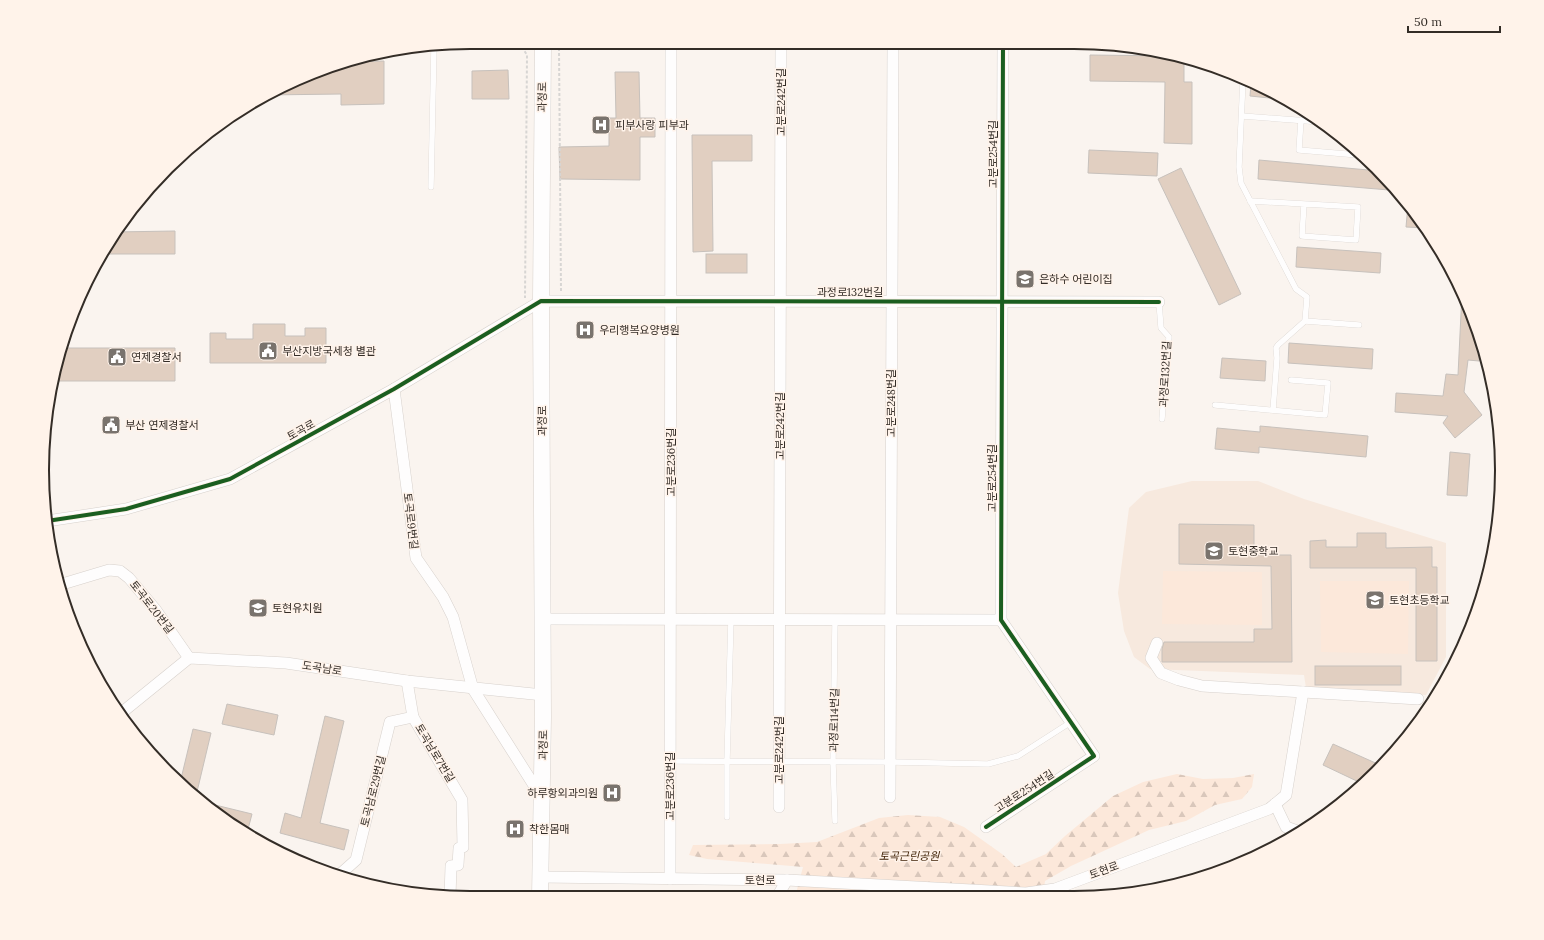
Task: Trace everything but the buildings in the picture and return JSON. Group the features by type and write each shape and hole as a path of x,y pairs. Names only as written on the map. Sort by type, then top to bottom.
{"main road":[{"name":"과정로","path":"540,891 543,695 541,301 542,49"}],"street":[{"name":"고분로236번길","path":"670,879 671,49"},
{"name":"고분로242번길","path":"779,808 781,49"},
{"name":"고분로248번길","path":"890,797 893,49"},
{"name":"고분로254번길","path":"986,827 1094,756 1001,620 1003,49"},
{"name":"과정로132번길","path":"541,301 1159,302"},
{"name":"토곡로","path":"52,520 126,509 230,479 394,389 541,301"},
{"name":"토곡로9번길","path":"394,389 416,558 443,597 453,617 473,689"},
{"name":"토곡로20번길","path":"64,583 109,570 120,571 129,578 155,609 189,658"},
{"path":"543,619 1001,620"},
{"path":"1157,643 1151,658 1162,673 1179,680 1202,686 1418,699"},
{"path":"125,710 189,658"},
{"name":"도곡남로","path":"189,658 286,663 407,681 543,695"},
{"name":"토곡남로7번길","path":"407,681 413,717 462,800 463,847 459,848 458,865 451,866 450,890"},
{"name":"과정로","path":"473,689 542,798"},
{"name":"토현로","path":"1040,891 1055,888 1269,809 1286,795 1303,692"},
{"name":"토곡남로29번길","path":"343,871 356,860 390,722 413,717"},
{"path":"1275,804 1286,826 1293,829"},
{"name":"토현로","path":"540,877 787,880 989,891"},
{"path":"781,891 787,880"}],"lane":[{"path":"432,187 434,51"},
{"path":"1243,84 1240,176 1244,190 1296,288 1307,297 1306,322"},
{"path":"1242,116 1309,121"},
{"path":"1301,120 1299,150 1354,155"},
{"path":"1250,200 1358,207 1356,240 1302,236 1304,204"},
{"name":"과정로132번길","path":"1159,302 1161,328 1169,337 1162,419"},
{"path":"1273,410 1277,358 1276,348 1278,345 1306,322 1359,325"},
{"path":"1215,405 1326,415 1328,383 1291,380"},
{"path":"727,817 731,619"},
{"name":"과정로114번길","path":"835,620 833,762 835,821"},
{"path":"670,761 988,764 1018,756 1071,722"}],"path":[{"path":"523,49 527,55 525,301"},
{"path":"559,49 560,293"}],"shaded area":[{"path":"1192,481 1258,481 1304,499 1446,543 1446,657 1426,695 1306,688 1304,675 1150,669 1134,657 1124,631 1118,593 1129,508 1146,492"}],"green space":[{"path":"1163,571 1262,572 1262,625 1162,624"},
{"path":"1320,581 1409,581 1408,654 1321,652"},
{"name":"토곡근린공원","path":"1177,774 1203,779 1233,778 1254,774 1252,787 1242,799 1215,805 1186,821 1149,830 1071,866 1045,881 1044,891 797,891 803,867 707,859 689,855 693,845 817,842 879,818 908,815 940,817 964,827 1002,854 1016,867 1046,854 1113,796 1143,782"}],"cycle path":[{"path":"986,827 1094,756 1001,620 1003,49"},
{"path":"52,520 126,509 230,479 394,389 541,301 1159,302"}],"place":[{"name":"피부사랑 피부과","path":"601,125"},
{"name":"은하수 어린이집","path":"1025,279"},
{"name":"우리행복요양병원","path":"585,330"},
{"name":"부산지방국세청 별관","path":"268,351"},
{"name":"연제경찰서","path":"117,357"},
{"name":"부산 연제경찰서","path":"111,425"},
{"name":"토현중학교","path":"1214,551"},
{"name":"토현초등학교","path":"1375,600"},
{"name":"토현유치원","path":"258,608"},
{"name":"하루항외과의원","path":"612,793"},
{"name":"착한몸매","path":"515,829"}]}
